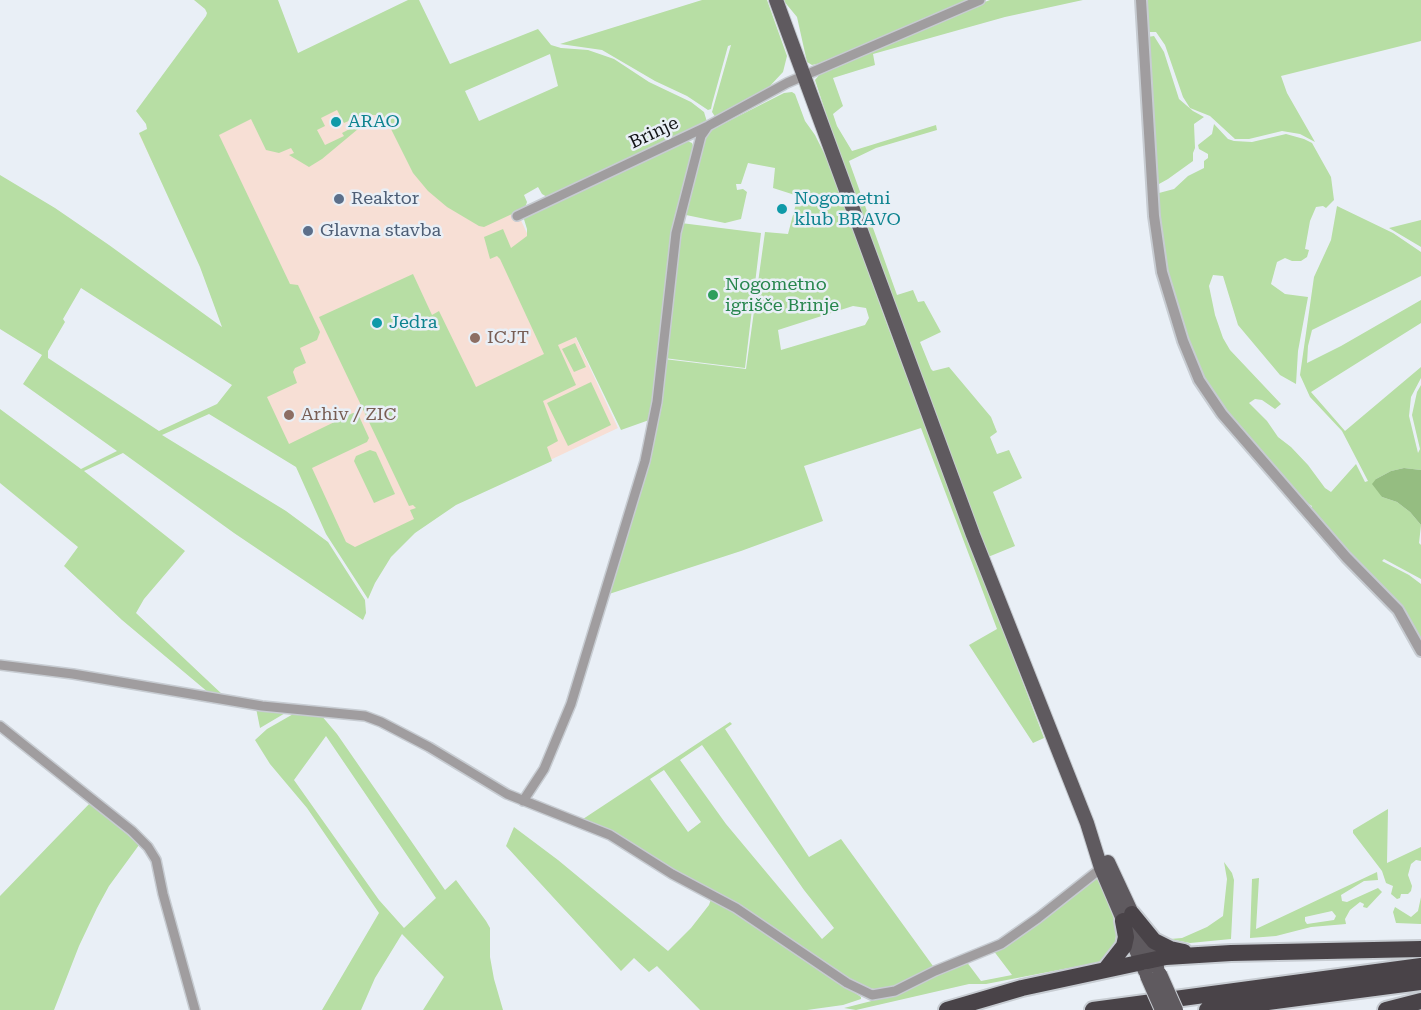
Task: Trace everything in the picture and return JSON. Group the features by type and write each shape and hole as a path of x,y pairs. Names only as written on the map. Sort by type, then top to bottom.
{"highway":[{"path":"1128,917 1161,946 1203,954 1421,949"},
{"path":"1106,969 1124,946 1128,917"},
{"path":"947,1010 1022,988 1106,969 1150,968 1203,954"},
{"path":"1093,1010 1421,966"},
{"path":"1207,1010 1421,982"},
{"path":"1386,1010 1421,1001"}],"main road":[{"path":"776,0 973,535 1087,823 1150,968 1162,1010"},
{"path":"1150,968 1176,1010"}],"street":[{"name":"Brinje","path":"517,216 708,126 803,76 980,0"},
{"path":"1141,0 1154,216 1162,272 1183,341 1199,380 1229,422 1346,557 1398,610 1421,651"},
{"path":"523,801 544,769 571,704 645,461 657,402 675,233 701,136 708,126"},
{"path":"0,665 73,674 262,706 365,717 398,730 489,784 523,801 610,835 672,874 736,908 847,983 872,995 895,992 935,971 1001,944 1105,866"},
{"path":"0,726 124,824 148,847 156,860 195,1007"}],"shaded area":[{"path":"418,0 618,428 342,558 139,134"}],"green space":[{"path":"194,0 278,0 298,53 408,0 419,0 450,64 538,29 551,45 588,50 614,59 649,82 691,102 704,112 707,122 547,197 538,187 524,195 527,202 525,208 484,227 447,207 428,191 413,173 387,121 379,115 362,115 344,123 337,110 321,118 325,126 317,130 325,145 344,136 342,133 363,122 358,129 322,159 309,167 289,155 294,153 291,148 279,153 266,150 251,119 219,135 290,284 298,285 320,332 317,340 300,348 306,363 295,368 293,372 297,383 267,397 289,444 353,413 358,414 369,438 367,442 312,468 346,542 355,547 414,519 410,510 416,508 413,505 409,506 319,317 413,274 432,315 439,311 476,387 544,354 500,259 497,256 490,259 484,237 503,229 511,248 527,236 523,216 685,140 692,143 694,148 673,232 652,419 621,430 576,337 558,345 576,385 543,401 558,441 547,447 552,461 456,505 415,533 391,557 368,599 326,534 296,467 209,414 162,435 286,511 328,542 365,600 366,613 363,620 234,533 123,453 84,471 185,551 144,599 136,613 224,696 209,693 122,620 64,566 78,547 0,483 0,409 81,469 117,451 23,384 42,355 0,329 0,175 55,208 222,327 200,267 139,133 147,129 136,111 206,16 205,9","holes":["550,54 558,86 479,121 465,91","81,288 232,385 217,404 159,431 48,358 48,351 65,322 63,319"]},
{"path":"702,0 767,0 787,56 783,72 769,87 716,118 712,112 731,45 728,46 711,109 708,110 687,96 655,81 602,50 560,44"},
{"path":"783,0 973,0 863,48 854,48 849,54 835,60 812,65 807,62 797,17"},
{"path":"990,0 1083,0 1005,17 873,54 875,65 833,78 843,106 833,114 837,126 852,151 936,125 937,130 876,148 849,161 897,295 913,290 918,302 924,301 941,332 920,342 931,369 933,371 949,367 991,417 997,432 990,437 997,454 1009,450 1022,478 993,492 1015,546 988,557 853,196 815,80 820,74"},
{"path":"1144,0 1421,0 1421,41 1281,76 1287,93 1315,142 1300,134 1282,131 1249,139 1235,139 1210,116 1190,108 1183,97 1165,45 1156,32 1148,32"},
{"path":"1154,36 1164,52 1179,99 1204,117 1194,124 1193,161 1159,184 1156,174 1148,43 1148,37"},
{"path":"784,93 795,94 805,121 828,161 888,327 1044,738 1033,743 969,645 997,629 921,428 804,466 823,521 741,551 606,595 622,544 664,359 746,369 765,232 788,234 798,196 773,188 775,168 748,163 741,184 736,184 737,190 743,189 747,192 741,219 725,223 686,215 684,209 704,140 713,129","holes":["853,306 866,308 869,318 865,325 781,350 778,330"]},
{"path":"1214,124 1228,139 1234,141 1252,142 1286,134 1304,139 1312,143 1331,177 1334,200 1326,208 1316,207 1310,221 1305,249 1309,250 1307,257 1301,261 1285,258 1277,262 1271,284 1285,294 1308,297 1298,351 1296,384 1280,375 1238,325 1223,276 1213,275 1209,286 1215,315 1230,350 1281,404 1275,409 1262,400 1255,399 1249,403 1331,492 1356,464 1365,482 1368,481 1342,431 1310,397 1300,375 1314,277 1331,240 1337,206 1393,233 1421,252 1421,276 1312,330 1307,363 1421,300 1421,323 1311,392 1345,431 1421,367 1421,378 1411,397 1409,416 1418,453 1420,449 1412,415 1417,392 1421,385 1421,470 1404,468 1391,471 1376,479 1382,497 1397,502 1421,525 1419,543 1421,545 1421,579 1384,559 1382,561 1421,584 1421,642 1311,510 1312,506 1301,499 1218,403 1198,370 1174,302 1157,202 1159,193 1174,189 1188,176 1204,168 1204,161 1208,158 1208,154 1199,149 1198,145 1212,134"},
{"path":"1421,220 1421,247 1389,228"},
{"name":"Nogometno igrišče Brinje","path":"681,223 761,233 745,368 664,358"},
{"path":"575,343 586,367 574,372 562,349"},
{"path":"591,382 611,425 568,446 547,403"},
{"path":"370,450 376,452 395,494 374,503 354,461 356,456"},
{"path":"1404,468 1421,470 1421,525 1397,502 1382,497 1372,484 1376,479 1391,471"},
{"path":"256,708 287,712 260,728"},
{"path":"295,713 321,715 337,734 445,890 456,880 486,921 490,928 490,957 494,979 503,1010 423,1010 444,977 402,934 375,978 361,1010 322,1010 379,913 307,808 270,764 255,740 267,729","holes":["326,736 436,898 404,928 379,900 294,780"]},
{"path":"730,722 732,724 725,729 809,857 841,839 933,966 905,982 884,990 865,988 606,829 583,819","holes":["702,745 804,890 834,928 822,939 726,824 680,760","664,770 701,822 688,832 650,779"]},
{"path":"91,802 139,845 109,886 97,908 79,946 54,1010 0,1010 0,896"},
{"path":"1388,809 1387,863 1421,847 1421,861 1416,860 1411,864 1408,875 1412,886 1411,891 1408,894 1401,894 1397,899 1391,894 1393,886 1386,883 1382,871 1353,833 1353,830"},
{"path":"514,827 558,860 668,951 691,928 711,899 749,921 861,999 843,1005 807,1010 700,1010 657,966 649,972 634,958 621,971 506,846"},
{"path":"1224,862 1234,880 1231,939 1190,943 1170,939 1182,938 1207,927 1223,916 1227,879"},
{"path":"1377,872 1378,880 1364,881 1341,895 1342,901 1347,902 1378,888 1382,892 1367,908 1363,907 1364,904 1360,902 1350,910 1345,919 1346,924 1311,927 1276,936 1250,938 1252,879 1259,878 1256,929","holes":["1332,911 1336,916 1334,920 1307,924 1305,921 1305,917"]},
{"path":"1095,878 1099,879 1117,927 1111,955 1100,962 986,984 969,984 856,1010 844,1008 899,994 966,961 981,981 1012,975 993,950"},
{"path":"1421,897 1421,924 1396,923 1393,912 1395,907 1411,917 1418,911"}],"place":[{"name":"ARAO","path":"336,122"},
{"name":"Reaktor","path":"339,199"},
{"name":"Nogometni klub BRAVO","path":"782,209"},
{"name":"Glavna stavba","path":"308,231"},
{"name":"Nogometno igrišče Brinje","path":"713,295"},
{"name":"Jedra","path":"377,323"},
{"name":"ICJT","path":"475,338"},
{"name":"Arhiv / ZIC","path":"289,415"}]}
